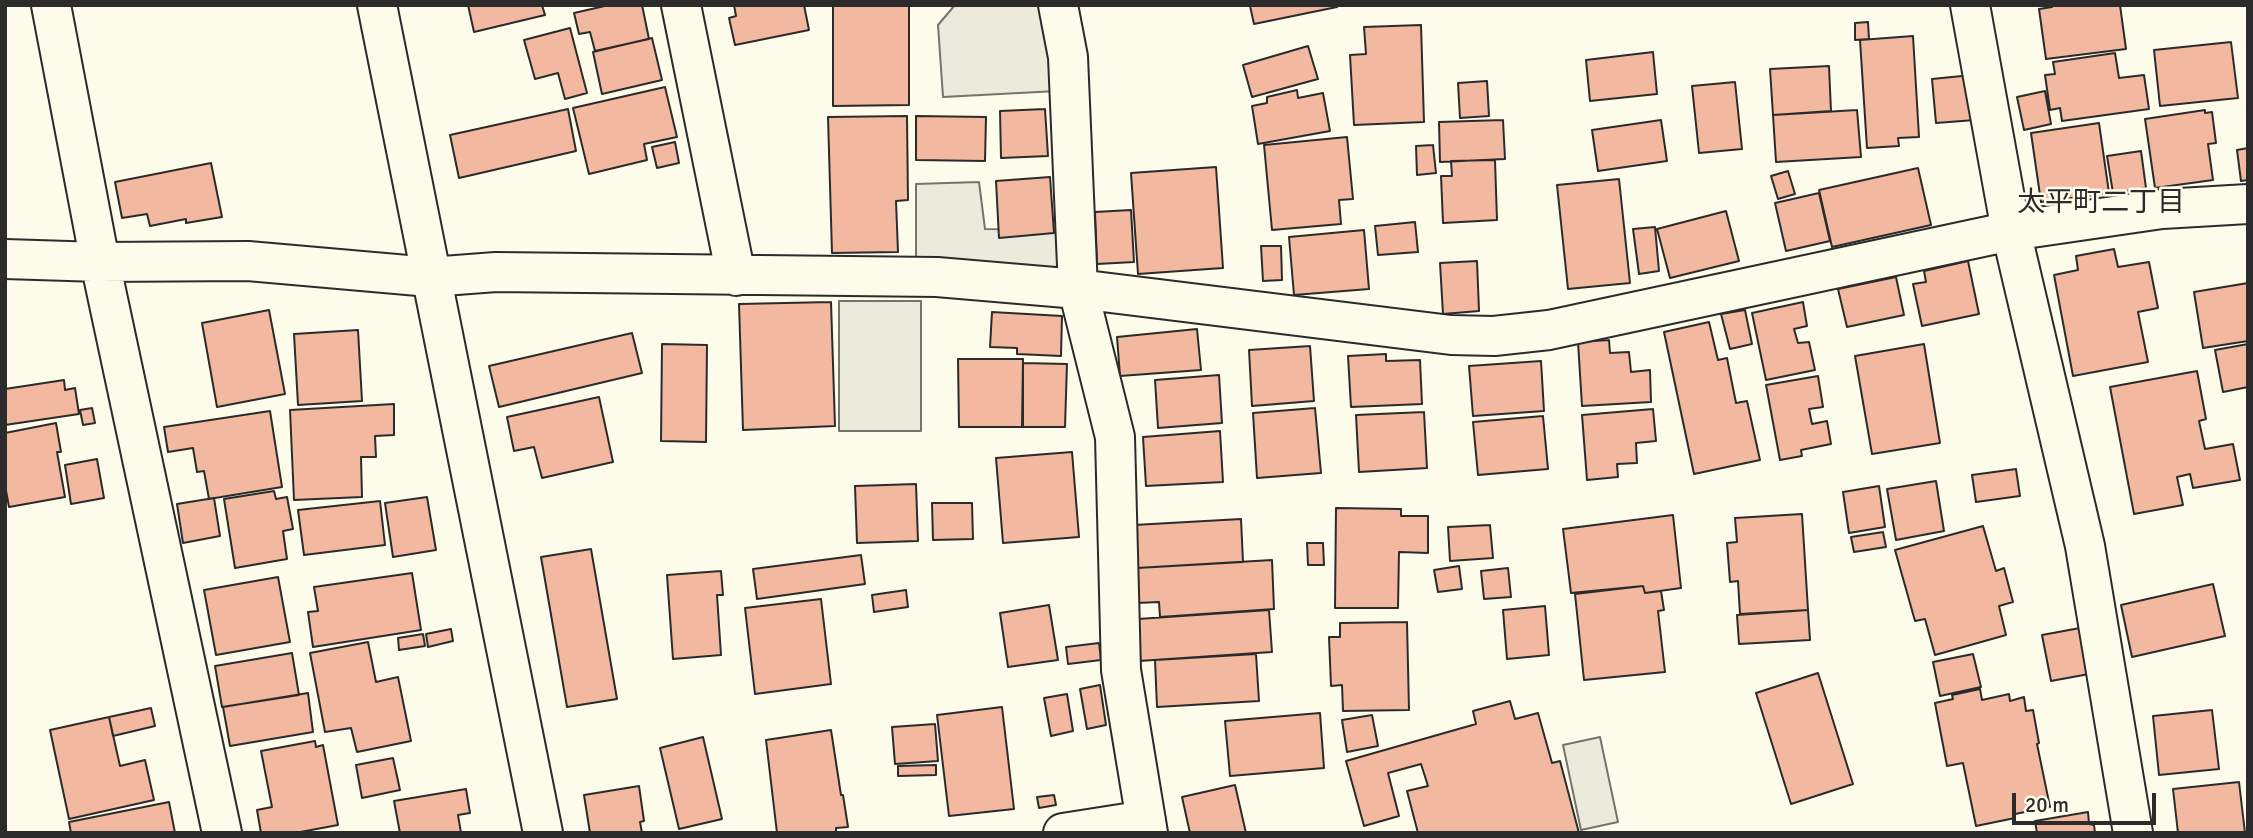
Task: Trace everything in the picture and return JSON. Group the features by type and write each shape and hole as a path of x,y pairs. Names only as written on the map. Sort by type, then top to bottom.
{"street":[{"path":"51,5 100,262 222,833"},
{"path":"377,5 543,833"},
{"path":"681,5 736,276"},
{"path":"1058,5 1068,57 1078,289 1115,437 1121,670 1147,827 1063,833"},
{"path":"1970,5 2011,231 2085,546 2133,833"},
{"path":"5,259 100,262 248,261 430,277 496,272 937,277 1078,289 1451,335 1494,336 1549,330 2011,231 2162,209 2248,204"}],"shaded area":[{"path":"955,5 1042,5 1057,91 943,97 938,25"},
{"path":"979,182 985,229 1058,230 1059,267 916,269 916,184"},
{"path":"839,301 921,301 921,431 839,431"},
{"path":"1600,737 1618,822 1581,830 1563,745"}],"building":[{"path":"468,5 542,5 545,15 474,32"},
{"path":"609,5 642,5 649,39 595,51 590,32 579,34 574,13"},
{"path":"734,5 804,5 809,30 735,45 729,18 736,16"},
{"path":"833,5 909,5 909,105 833,106"},
{"path":"2052,5 2120,5 2126,49 2046,59 2039,9"},
{"path":"1250,6 1337,7 1254,24"},
{"path":"1868,22 1869,39 1855,40 1855,23"},
{"path":"1421,25 1424,122 1354,125 1350,55 1366,54 1364,27"},
{"path":"570,28 587,93 565,99 558,73 535,79 524,40"},
{"path":"1913,36 1919,137 1898,138 1899,146 1867,148 1860,40"},
{"path":"652,38 662,80 602,94 593,52"},
{"path":"2231,42 2238,98 2160,106 2154,50"},
{"path":"1308,46 1318,79 1252,97 1243,65"},
{"path":"1653,52 1657,94 1590,101 1586,60"},
{"path":"2115,53 2119,78 2144,75 2149,109 2062,121 2060,108 2050,110 2045,75 2055,74 2053,62"},
{"path":"1829,66 1831,111 1773,115 1770,69"},
{"path":"1972,75 1975,120 1936,123 1932,79"},
{"path":"1487,81 1489,116 1460,118 1458,83"},
{"path":"1735,82 1742,149 1699,153 1692,86"},
{"path":"665,87 677,137 644,144 647,160 589,174 573,108"},
{"path":"1297,90 1298,98 1323,93 1330,131 1258,144 1252,106 1267,103 1267,97"},
{"path":"2045,91 2051,124 2024,130 2017,97"},
{"path":"568,109 576,151 459,178 450,135"},
{"path":"1045,109 1048,156 1001,158 1000,111"},
{"path":"1857,110 1861,157 1776,162 1773,115"},
{"path":"2205,110 2205,113 2212,112 2216,143 2208,144 2213,180 2155,188 2145,119"},
{"path":"907,116 908,200 896,201 898,252 832,253 828,117"},
{"path":"916,116 986,117 985,161 916,160"},
{"path":"1503,120 1505,159 1440,162 1439,122"},
{"path":"1661,120 1667,161 1598,171 1592,130"},
{"path":"2099,123 2109,193 2041,202 2031,133"},
{"path":"1347,137 1353,199 1339,200 1341,224 1272,230 1264,145"},
{"path":"675,142 679,163 657,168 652,147"},
{"path":"1433,145 1436,173 1417,175 1416,146"},
{"path":"2248,148 2248,180 2241,181 2237,150"},
{"path":"2141,151 2146,188 2113,193 2107,156"},
{"path":"1495,160 1497,220 1443,223 1441,176 1452,176 1451,161"},
{"path":"211,163 222,217 186,223 186,219 150,226 147,214 122,218 115,182"},
{"path":"1216,167 1223,268 1138,274 1131,173"},
{"path":"1918,168 1931,225 1832,247 1819,190"},
{"path":"1788,171 1795,194 1778,199 1771,176"},
{"path":"1050,177 1054,233 999,238 996,181"},
{"path":"1619,179 1630,283 1568,289 1557,185"},
{"path":"1819,193 1830,241 1786,251 1775,203"},
{"path":"1131,210 1134,262 1097,264 1095,212"},
{"path":"1726,211 1739,261 1670,278 1657,229"},
{"path":"1415,222 1418,252 1378,255 1375,226"},
{"path":"1655,227 1659,271 1639,274 1633,229"},
{"path":"1364,230 1369,289 1294,295 1289,237"},
{"path":"1261,246 1281,246 1282,280 1263,281"},
{"path":"2114,249 2118,267 2149,262 2158,308 2138,312 2148,362 2073,376 2054,275 2078,270 2076,256"},
{"path":"1477,261 1479,311 1443,314 1440,263"},
{"path":"1968,261 1979,314 1922,326 1913,284 1926,282 1924,271"},
{"path":"1896,277 1904,315 1847,327 1838,289"},
{"path":"2248,283 2248,341 2203,348 2194,292"},
{"path":"831,302 835,426 743,430 739,304"},
{"path":"1803,302 1807,326 1794,329 1798,343 1809,342 1815,370 1766,380 1752,313"},
{"path":"269,310 285,394 217,407 202,323"},
{"path":"1745,310 1752,344 1730,349 1721,314"},
{"path":"992,312 1062,316 1061,356 1017,354 1017,348 990,347"},
{"path":"1709,322 1718,360 1727,358 1736,403 1747,401 1760,460 1694,474 1664,332"},
{"path":"1197,329 1201,370 1120,376 1117,337"},
{"path":"358,330 362,401 298,405 294,334"},
{"path":"632,333 642,373 499,407 489,366"},
{"path":"1609,340 1610,353 1629,352 1631,372 1650,370 1651,402 1582,406 1578,342"},
{"path":"662,344 707,345 706,442 661,441"},
{"path":"1924,344 1940,443 1872,454 1855,356"},
{"path":"2248,344 2248,387 2223,392 2215,350"},
{"path":"1310,346 1314,401 1252,406 1249,350"},
{"path":"1386,354 1386,361 1420,360 1422,404 1351,407 1348,356"},
{"path":"958,359 1023,359 1022,427 959,427"},
{"path":"1541,361 1544,411 1473,416 1469,366"},
{"path":"1023,363 1067,364 1065,427 1023,427"},
{"path":"2197,371 2206,419 2199,421 2205,449 2233,444 2240,480 2193,488 2190,474 2177,477 2183,505 2134,514 2110,387"},
{"path":"1219,375 1222,423 1158,428 1155,380"},
{"path":"1818,376 1823,407 1809,409 1812,424 1827,421 1831,444 1801,450 1802,456 1780,460 1766,385"},
{"path":"64,380 65,390 75,388 79,414 5,425 5,389"},
{"path":"599,397 613,462 542,478 534,447 514,451 507,417"},
{"path":"394,404 394,435 375,436 376,457 361,457 362,497 294,500 290,410"},
{"path":"92,408 95,423 83,425 80,410"},
{"path":"1315,408 1321,473 1257,478 1253,413"},
{"path":"1653,409 1656,441 1636,443 1637,463 1617,464 1618,477 1587,480 1582,415"},
{"path":"270,411 282,487 209,499 204,471 197,472 193,448 168,452 164,427"},
{"path":"1424,412 1427,468 1359,472 1356,415"},
{"path":"1543,416 1548,469 1478,475 1473,422"},
{"path":"56,423 61,452 57,452 65,497 9,507 5,485 5,433"},
{"path":"1220,431 1223,482 1146,486 1143,437"},
{"path":"1072,452 1079,537 1003,543 996,458"},
{"path":"97,459 104,498 71,504 65,465"},
{"path":"2016,469 2020,496 1976,502 1972,475"},
{"path":"1936,481 1944,531 1896,540 1887,489"},
{"path":"916,484 918,541 857,543 855,486"},
{"path":"1879,486 1885,527 1849,533 1843,492"},
{"path":"274,491 276,499 287,497 293,529 283,531 287,559 235,568 224,499"},
{"path":"427,497 436,550 393,557 385,503"},
{"path":"214,498 220,536 183,543 177,504"},
{"path":"380,501 385,545 304,555 298,510"},
{"path":"932,503 972,503 973,539 933,540"},
{"path":"1336,508 1401,509 1401,516 1428,516 1428,553 1399,552 1398,608 1335,608"},
{"path":"1802,514 1808,610 1740,614 1738,581 1730,582 1727,543 1737,542 1735,518"},
{"path":"1673,515 1681,588 1645,593 1643,586 1571,593 1563,529"},
{"path":"1241,519 1243,562 1137,568 1134,525"},
{"path":"1490,525 1493,558 1450,561 1448,527"},
{"path":"1983,526 1996,571 2004,568 2013,602 1999,606 2006,635 1935,655 1925,619 1915,621 1895,550"},
{"path":"1883,532 1886,547 1854,552 1851,537"},
{"path":"1307,543 1323,543 1324,565 1308,565"},
{"path":"591,549 617,699 567,707 541,557"},
{"path":"861,555 865,584 757,599 753,569"},
{"path":"1272,560 1274,609 1160,617 1159,602 1137,603 1137,568"},
{"path":"1459,566 1462,589 1438,592 1434,570"},
{"path":"1508,568 1511,597 1484,599 1481,571"},
{"path":"721,571 723,595 717,595 721,655 673,659 667,575"},
{"path":"412,573 421,630 313,647 308,612 318,611 314,587"},
{"path":"278,577 290,642 216,655 204,590"},
{"path":"2213,584 2225,636 2132,657 2121,605"},
{"path":"1643,586 1645,593 1661,591 1664,610 1658,611 1665,672 1584,680 1575,594"},
{"path":"906,590 908,607 874,612 872,595"},
{"path":"821,599 831,684 755,694 745,608"},
{"path":"1049,605 1058,660 1008,667 1000,613"},
{"path":"1545,606 1549,655 1507,659 1503,610"},
{"path":"1269,610 1272,652 1139,661 1138,619"},
{"path":"1808,610 1810,640 1739,644 1737,615"},
{"path":"1407,622 1409,710 1343,711 1342,685 1331,686 1329,637 1340,637 1340,623"},
{"path":"2080,628 2089,674 2051,681 2042,635"},
{"path":"451,629 453,641 428,647 426,634"},
{"path":"423,634 425,646 399,650 398,638"},
{"path":"368,642 376,682 398,677 411,741 357,752 351,728 325,732 310,653"},
{"path":"1099,643 1101,660 1068,664 1066,647"},
{"path":"292,653 299,695 222,707 215,666"},
{"path":"1256,654 1259,701 1157,707 1155,660"},
{"path":"1973,654 1981,687 1940,696 1933,662"},
{"path":"1818,673 1853,784 1791,804 1756,693"},
{"path":"1100,685 1106,725 1087,729 1080,689"},
{"path":"1980,689 1982,700 2009,694 2010,701 2024,697 2026,711 2033,710 2050,807 1976,826 1963,763 1947,766 1935,703 1953,699 1952,695"},
{"path":"308,693 313,732 230,746 223,707"},
{"path":"1067,694 1073,731 1051,736 1044,698"},
{"path":"1510,701 1515,719 1538,713 1552,763 1560,761 1579,833 1418,833 1407,791 1428,786 1421,764 1388,773 1399,816 1364,826 1346,761 1476,724 1473,711"},
{"path":"1002,707 1014,809 949,816 937,715"},
{"path":"151,708 155,726 113,736 109,717"},
{"path":"2212,710 2219,769 2159,775 2153,716"},
{"path":"1320,713 1324,768 1230,776 1225,721"},
{"path":"1372,715 1378,746 1347,752 1342,720"},
{"path":"109,717 120,766 145,760 154,800 69,819 50,730"},
{"path":"935,724 938,761 895,764 892,727"},
{"path":"831,730 848,827 836,828 836,833 777,833 766,740"},
{"path":"703,737 722,819 679,829 660,748"},
{"path":"315,741 316,747 323,745 338,825 295,833 261,833 257,810 272,807 261,751"},
{"path":"393,758 400,790 362,798 356,765"},
{"path":"936,765 936,775 898,776 898,766"},
{"path":"2239,782 2245,833 2178,833 2173,789"},
{"path":"1235,785 1246,833 1190,833 1182,797"},
{"path":"639,786 644,821 640,822 642,833 590,833 584,795"},
{"path":"466,789 470,813 458,815 461,833 400,833 394,801"},
{"path":"1054,795 1056,805 1039,808 1037,797"},
{"path":"169,802 175,833 71,833 69,822"},
{"path":"2088,812 2089,824 2094,825 2095,833 2037,833 2035,821"}],"district":[{"name":"太平町二丁目","path":"2101,204"}]}
